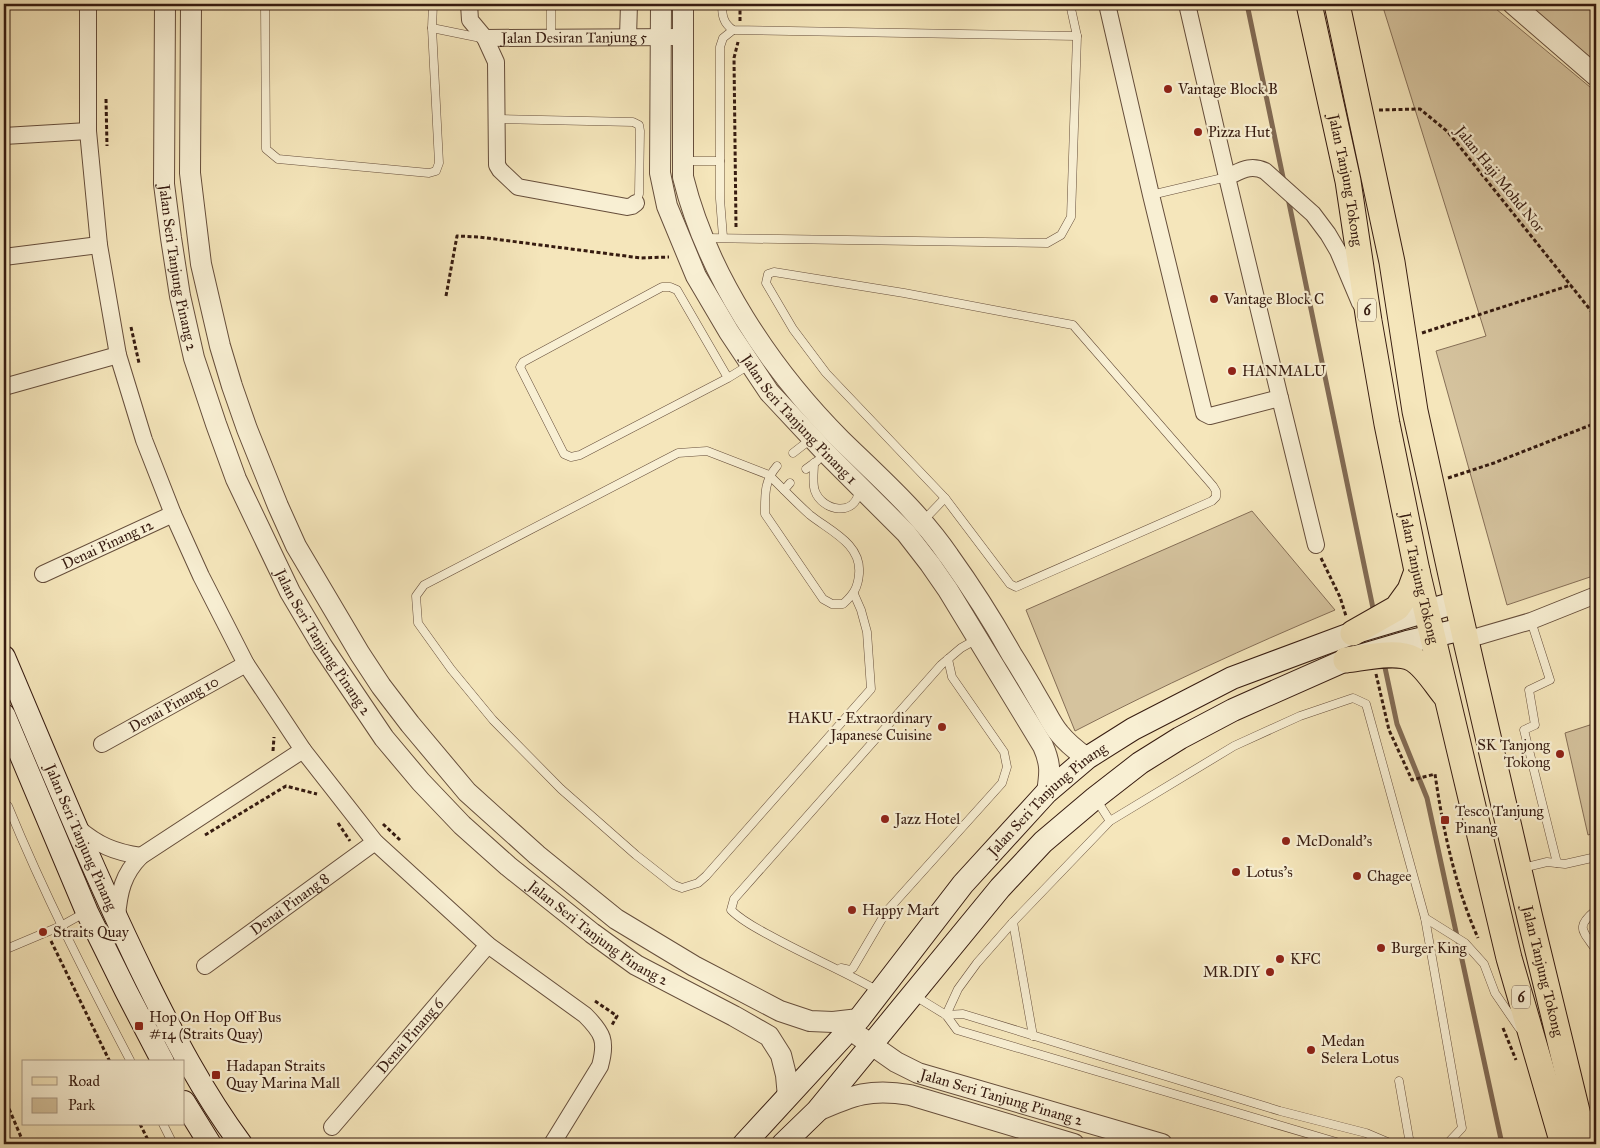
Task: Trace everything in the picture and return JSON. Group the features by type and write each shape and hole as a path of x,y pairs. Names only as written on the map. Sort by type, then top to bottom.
{"main road":[{"name":"Jalan Tanjung Tokong","path":"1309,4 1348,180 1368,321 1417,572 1508,958 1539,1056 1563,1144"},
{"name":"Jalan Tanjung Tokong","path":"1337,4 1358,110 1392,262 1415,411 1464,634 1586,1144"},
{"path":"1399,613 1417,572"},
{"path":"1457,602 1427,611 1399,613 1359,639 1389,655 1403,656 1433,637 1464,634"},
{"name":"Jalan Seri Tanjung Pinang","path":"744,1144 854,1024 963,884 1039,800 1087,758 1133,729 1232,678 1359,639"},
{"name":"Jalan Seri Tanjung Pinang","path":"783,1144 818,1111 1000,888 1043,842 1140,763 1180,738 1359,639"},
{"path":"1410,651 1447,698"},
{"name":"Jalan Seri Tanjung Pinang","path":"4,657 116,919 172,1032 201,1085 241,1144"},
{"name":"Jalan Seri Tanjung Pinang","path":"4,715 10,744 87,912 162,1060"},
{"path":"1039,800 1078,788 1087,791 1095,798"},
{"path":"185,1104 210,1144"}],"street":[{"path":"88,4 88,131 99,245 118,355 144,440 173,514 201,576 246,664 303,750 375,842 488,946 585,1015 597,1027 603,1040 600,1066 552,1144"},
{"name":"Jalan Seri Tanjung Pinang 2","path":"165,4 164,184 180,296 194,358 219,434 236,479 290,592 322,646 384,738 420,782 462,825 508,866 592,933 636,965 769,1036 781,1055 786,1075 788,1097"},
{"name":"Jalan Seri Tanjung Pinang 2","path":"191,4 190,173 201,264 220,346 232,386 278,506 296,546 360,654 381,686 410,724 468,792 538,855 616,919 694,966 780,1011 810,1021 854,1024 872,1046 896,1062 918,1073 1162,1144"},
{"path":"469,4 470,20 485,38 496,62 496,119 498,164 500,170 518,187 627,207 636,203"},
{"path":"628,37 629,4"},
{"name":"Jalan Seri Tanjung Pinang 1","path":"661,4 660,173 667,206 696,276 749,365 769,392 812,438 820,458 857,484 906,533 948,590 987,633 1058,732 1072,747 1087,758"},
{"name":"Jalan Seri Tanjung Pinang 1","path":"683,4 682,177 702,238 715,266 746,320 785,378 840,439 885,481 923,521 949,556 1043,746 1050,765 1050,774 1039,800"},
{"path":"1107,4 1150,195 1204,413 1210,416 1280,398"},
{"path":"1187,4 1316,545"},
{"path":"1513,4 1596,76"},
{"name":"Jalan Desiran Tanjung 5","path":"485,38 682,37"},
{"path":"4,136 88,131"},
{"path":"1227,177 1248,168 1257,168 1265,171 1312,214 1328,234 1338,251 1368,321"},
{"path":"4,257 99,245"},
{"path":"4,387 118,355"},
{"path":"820,458 840,439"},
{"name":"Denai Pinang 12","path":"43,574 173,514"},
{"path":"1464,634 1531,620 1596,595"},
{"name":"Denai Pinang 10","path":"102,744 246,664"},
{"path":"116,919 120,889 124,877 141,856 303,750"},
{"path":"78,828 93,840 112,850 141,856"},
{"name":"Denai Pinang 8","path":"205,966 375,842"},
{"name":"Denai Pinang 6","path":"332,1127 488,946"},
{"name":"Jalan Seri Tanjung Pinang 2","path":"818,1111 844,1099 864,1093 894,1092 1074,1144"}],"lane":[{"path":"265,4 266,149 278,158 429,173 436,171 439,164 432,28 433,4"},
{"path":"551,4 551,38"},
{"path":"722,4 722,16 726,25 737,30 1077,36"},
{"path":"702,238 1047,243 1061,235 1071,217 1077,36 1070,4"},
{"path":"432,28 485,38"},
{"path":"725,237 720,200 720,47 723,38 737,30"},
{"path":"496,119 633,122 639,126 640,131 639,194 636,203"},
{"path":"681,161 720,161"},
{"path":"1150,195 1227,177"},
{"path":"774,272 790,274 1074,325 1216,491 1216,497 1212,501 1016,587 1010,584 945,498 826,373 793,329 766,282 768,274 774,272"},
{"path":"728,378 677,290 670,287 662,287 523,362 520,367 564,454 571,457 580,455 728,378 749,365"},
{"path":"793,453 812,438"},
{"path":"777,466 769,475 765,498 765,514 823,599 832,604 843,604 854,594 860,571 858,559 851,546 808,514 769,475 706,452 678,453 424,585 416,596 418,623 451,669 493,720 561,789 636,854 674,885 682,888 690,887 706,876 871,689 868,632 854,594"},
{"path":"806,470 820,458"},
{"path":"820,458 815,490 820,498 834,508 845,509 853,506 858,498 857,484"},
{"path":"784,490 790,483"},
{"path":"923,521 945,498"},
{"path":"1531,620 1550,680 1529,690 1536,725 1524,730 1557,863"},
{"path":"882,989 873,988 834,967 797,951 740,919 731,910 734,899 936,671 948,659 987,633"},
{"path":"882,989 858,975 856,970 886,912 991,797 1002,783 1007,767 1004,752 952,677 948,659"},
{"path":"936,671 952,677"},
{"path":"946,1016 958,989 976,963 1110,821 1234,746 1300,716 1352,698 1366,704 1425,918 1462,1128 1447,1144"},
{"path":"1095,798 1110,821"},
{"path":"4,804 8,806 61,926 130,1060"},
{"path":"1519,869 1547,862 1566,864 1596,857"},
{"path":"1596,910 1585,919 1582,925 1584,933 1596,950"},
{"path":"4,950 61,926 87,912"},
{"path":"1425,918 1465,943 1484,964 1495,993 1539,1056"},
{"path":"1013,922 1033,1036"},
{"path":"834,967 850,970 865,950"},
{"path":"913,994 946,1016 957,1030 1343,1144"},
{"path":"946,1016 963,1014 1280,1111 1366,1133 1392,1144"},
{"path":"1398,1081 1410,1144"},
{"path":"164,1126 173,1144"}],"path":[{"path":"725,237 736,231 734,58 740,4"},
{"name":"Jalan Haji Mohd Nor","path":"1358,110 1420,109 1448,132 1596,317"},
{"path":"446,296 457,236 479,237 641,258 687,256"},
{"path":"1403,340 1571,285"},
{"path":"1431,483 1494,464 1596,423"},
{"path":"1316,545 1359,639 1389,730 1412,780 1435,774"},
{"path":"270,729 275,738 273,757"},
{"path":"201,838 286,786 317,794 322,801"},
{"path":"333,816 359,853"},
{"path":"46,932 109,1060"},
{"path":"4,1097 24,1144"},
{"path":"141,1126 150,1144"}],"green space":[{"path":"1382,4 1490,4 1596,92 1596,575 1507,605 1436,351 1486,336"},
{"path":"1524,4 1596,4 1596,69"},
{"path":"1252,511 1335,610 1204,668 1075,731 1026,610"},
{"path":"1596,723 1596,832 1588,835 1565,733"}],"waterway":[{"path":"1247,4 1284,182"},
{"path":"1288,198 1374,613"},
{"path":"1384,663 1397,724 1427,798 1502,1144"}],"place":[{"name":"Vantage Block B","path":"1168,89"},
{"name":"Pizza Hut","path":"1198,132"},
{"name":"Vantage Block C","path":"1214,299"},
{"name":"HANMALU","path":"1232,371"},
{"name":"HAKU - Extraordinary Japanese Cuisine","path":"942,727"},
{"name":"SK Tanjong Tokong","path":"1560,754"},
{"name":"Jazz Hotel","path":"885,819"},
{"name":"Tesco Tanjung Pinang","path":"1445,820"},
{"name":"McDonald's","path":"1286,841"},
{"name":"Lotus's","path":"1236,872"},
{"name":"Chagee","path":"1357,876"},
{"name":"Happy Mart","path":"852,910"},
{"name":"Straits Quay","path":"43,932"},
{"name":"Burger King","path":"1381,948"},
{"name":"KFC","path":"1280,959"},
{"name":"MR.DIY","path":"1270,972"},
{"name":"Hop On Hop Off Bus #14 (Straits Quay)","path":"139,1026"},
{"name":"Medan Selera Lotus","path":"1311,1050"},
{"name":"Hadapan Straits Quay Marina Mall","path":"216,1075"}]}
